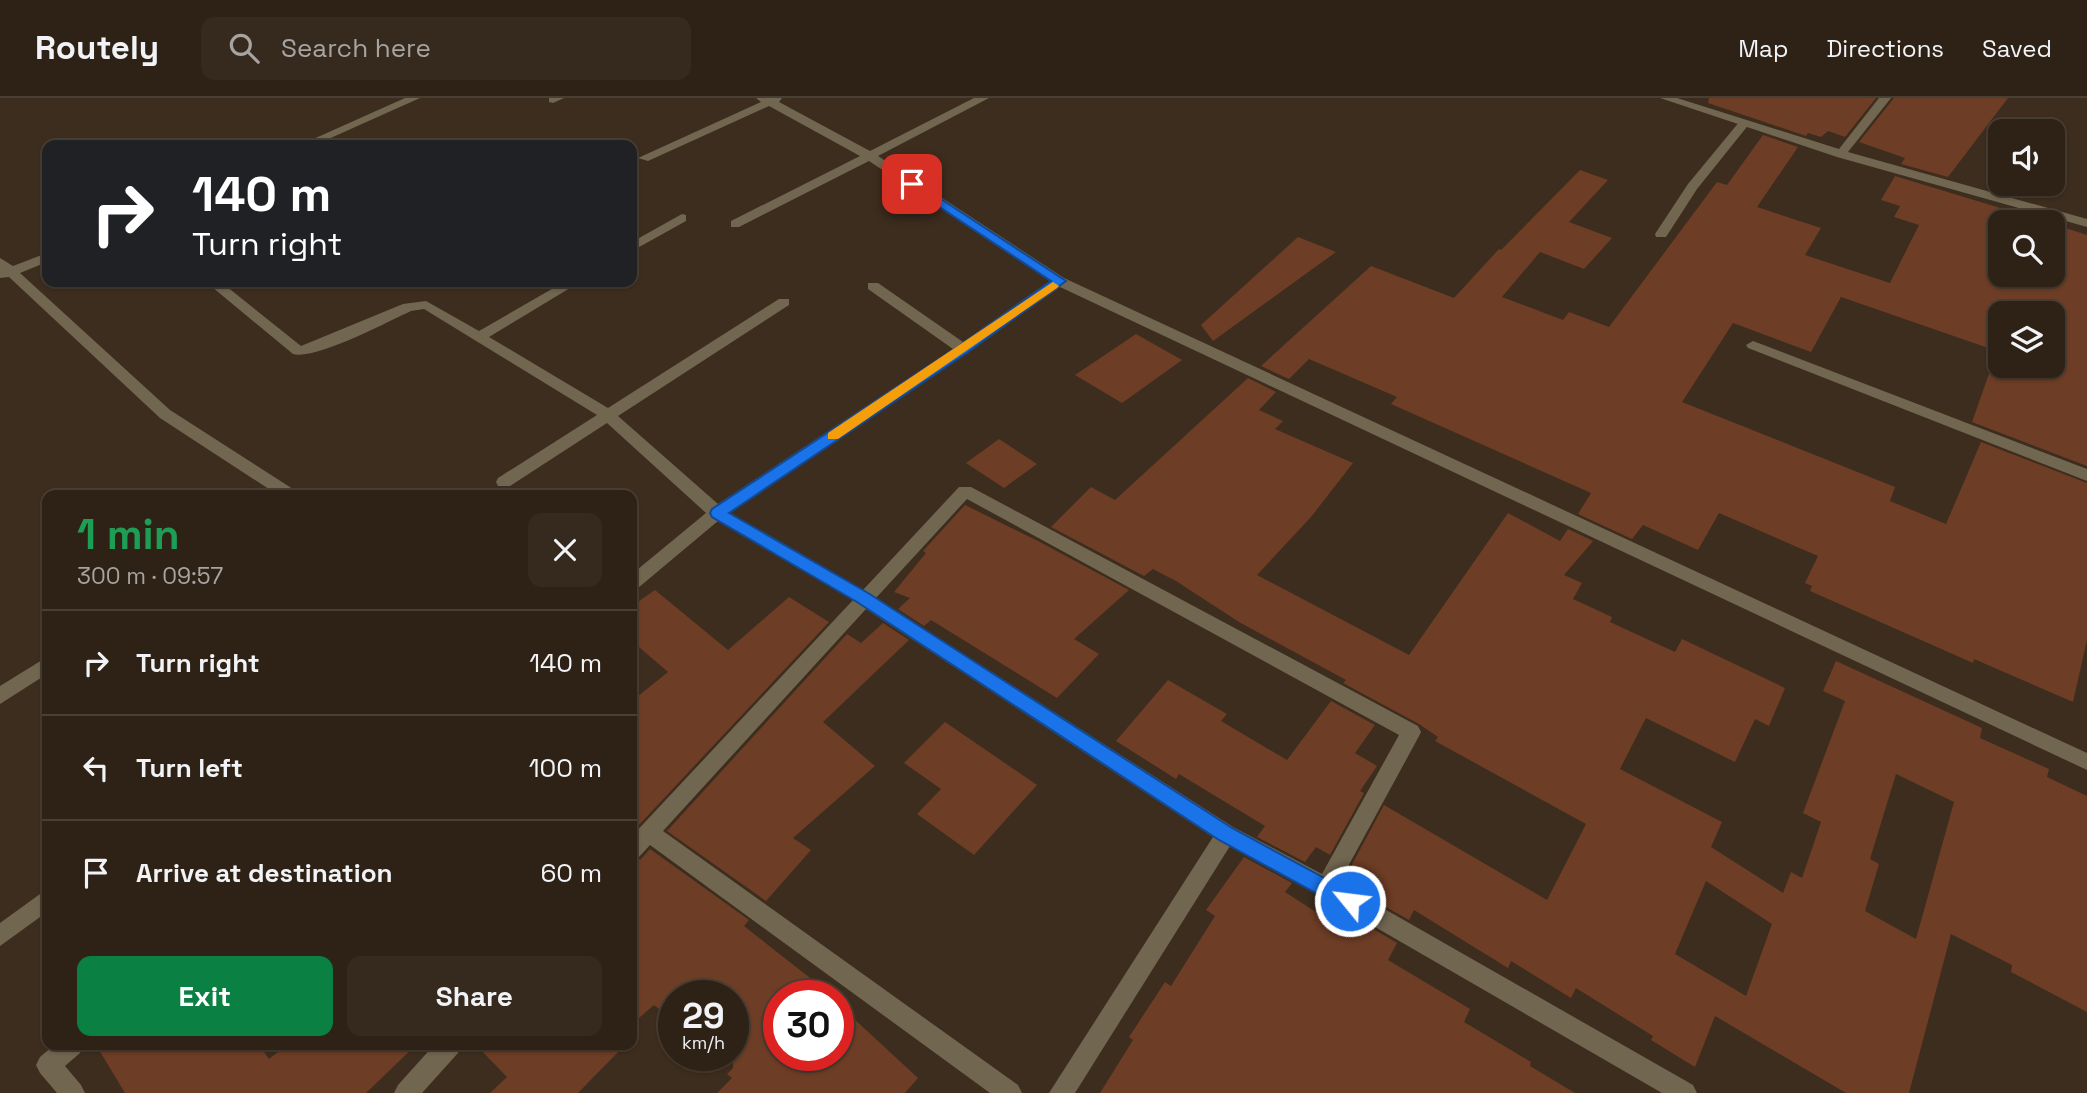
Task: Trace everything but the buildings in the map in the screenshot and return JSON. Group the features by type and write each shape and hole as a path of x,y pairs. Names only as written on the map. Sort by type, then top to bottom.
{"street":[{"path":"317,140 414,98"},
{"path":"734,224 984,98"},
{"path":"1666,98 1686,101 1841,154 2087,223"},
{"path":"1841,154 1885,98"},
{"path":"644,158 771,100 870,156 1059,281 2087,762"},
{"path":"1661,234 1692,187 1744,123"},
{"path":"637,244 682,218"},
{"path":"4,270 42,259"},
{"path":"4,270 165,414 282,490"},
{"path":"637,579 717,513 963,349 1059,281"},
{"path":"873,286 963,349"},
{"path":"219,287 298,351 312,349 408,307 426,306 610,416 717,513 863,598 1226,834 1326,887 1685,1093"},
{"path":"478,337 564,287"},
{"path":"504,482 785,302"},
{"path":"1753,345 2087,475"},
{"path":"637,845 965,491 1411,732 1326,887"},
{"path":"0,696 42,667"},
{"path":"649,832 1010,1093"},
{"path":"1061,1093 1226,834"},
{"path":"0,936 42,903"},
{"path":"66,1050 48,1065 73,1093"},
{"path":"406,1093 445,1050"}],"slow traffic":[{"path":"833,436 1053,286"}],"route":[{"path":"912,184 1059,281 963,349 717,513 863,598 1226,834 1350,901"}]}
